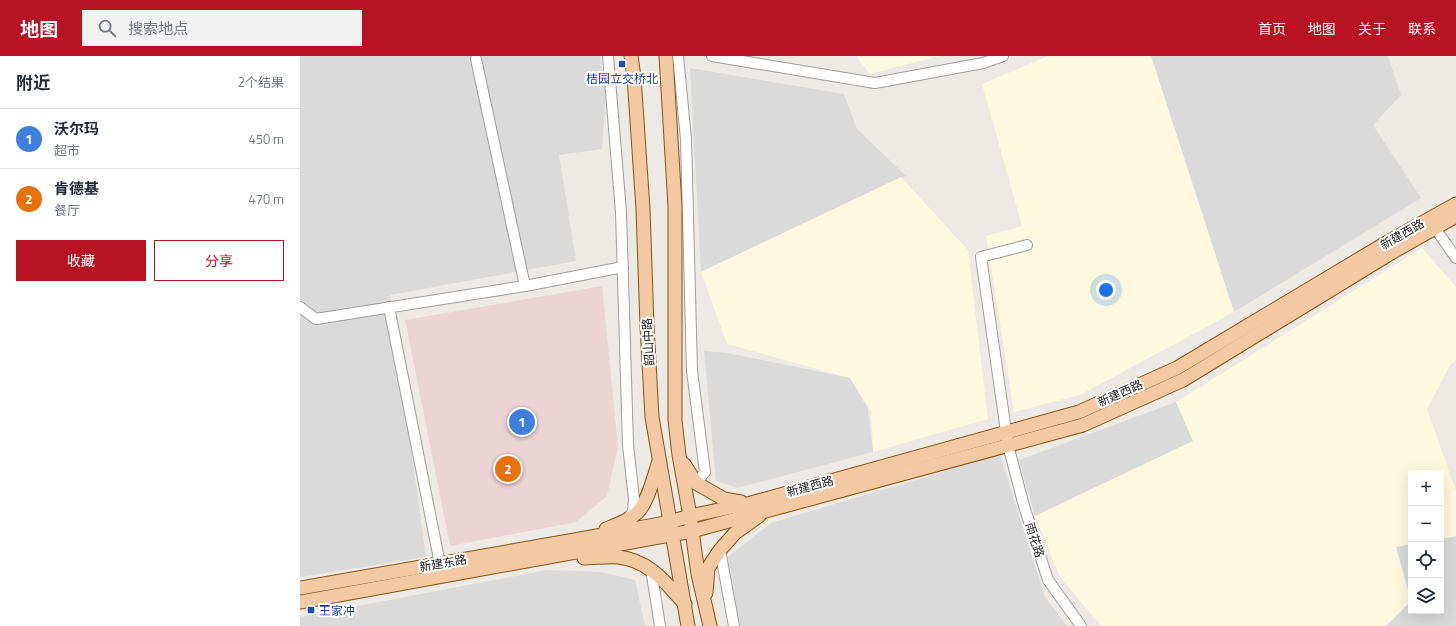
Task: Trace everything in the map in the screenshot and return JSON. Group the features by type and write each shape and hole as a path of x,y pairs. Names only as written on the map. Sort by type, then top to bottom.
{"main road":[{"name":"韶山中路","path":"631,56 634,76 643,210 652,417 688,626"},
{"path":"666,56 675,206 675,420 679,455 690,516 698,574 710,626"},
{"name":"新建西路","path":"586,538 670,522 690,516 750,503 1079,412 1177,368 1386,243 1456,204"},
{"name":"新建西路","path":"544,558 692,531 1083,425 1183,380 1456,216"},
{"path":"679,455 696,484 724,499 750,503"},
{"path":"586,538 637,513 644,502 660,461"},
{"path":"704,604 708,568 720,550 735,533 767,511"},
{"name":"新建东路","path":"300,588 586,538"},
{"path":"544,558 619,557 642,563 665,582 685,604"},
{"name":"新建东路","path":"300,602 544,558"}],"street":[{"path":"608,56 621,212 628,445 634,499 633,512 625,520"},
{"path":"678,56 686,139 692,371 705,472 696,484"},
{"path":"712,56 876,83 983,64 1003,56"},
{"path":"476,59 525,286"},
{"path":"1435,228 1456,258"},
{"name":"雨花路","path":"1027,245 981,257 1008,445 1024,506 1048,580 1081,626"},
{"path":"300,307 316,319 525,286 623,267"},
{"path":"389,308 440,564"},
{"path":"720,550 734,626"},
{"path":"651,569 660,626"}],"shaded area":[{"path":"300,56 600,56 606,94 602,149 559,155 576,261 390,295 426,557 300,577"},
{"path":"856,56 940,56 870,74"},
{"path":"1048,56 1151,56 1234,312 1080,395 1014,412 986,236 1022,226 982,84"},
{"path":"1151,56 1388,56 1401,95 1373,125 1421,198 1234,312"},
{"path":"690,68 844,94 857,129 906,176 701,272"},
{"path":"901,177 968,250 988,419 873,452 871,411 850,378 727,344 701,272"},
{"path":"1422,248 1456,287 1456,360 1450,365 1427,409 1456,491 1456,536 1444,538 1444,470 1408,470 1408,545 1396,547 1408,590 1408,604 1386,626 1101,626 1060,577 1035,516 1193,441 1176,402"},
{"path":"602,286 618,447 607,496 576,522 450,546 405,320"},
{"path":"704,351 728,353 850,378 868,409 873,452 737,488 716,481"},
{"path":"1176,402 1193,441 1035,516 1019,460"},
{"path":"1000,455 1045,597 1067,626 740,626 728,557 771,523"},
{"path":"1456,536 1456,626 1386,626 1408,604 1408,614 1444,614 1444,538"},
{"path":"1408,545 1408,591 1395,547"},
{"path":"547,570 601,572 635,580 645,626 300,626 300,617"}],"place":[{"name":"桔园立交桥北","path":"622,64"},
{"name":"沃尔玛","path":"522,422"},
{"name":"肯德基","path":"508,469"},
{"name":"王家冲","path":"311,610"}]}
